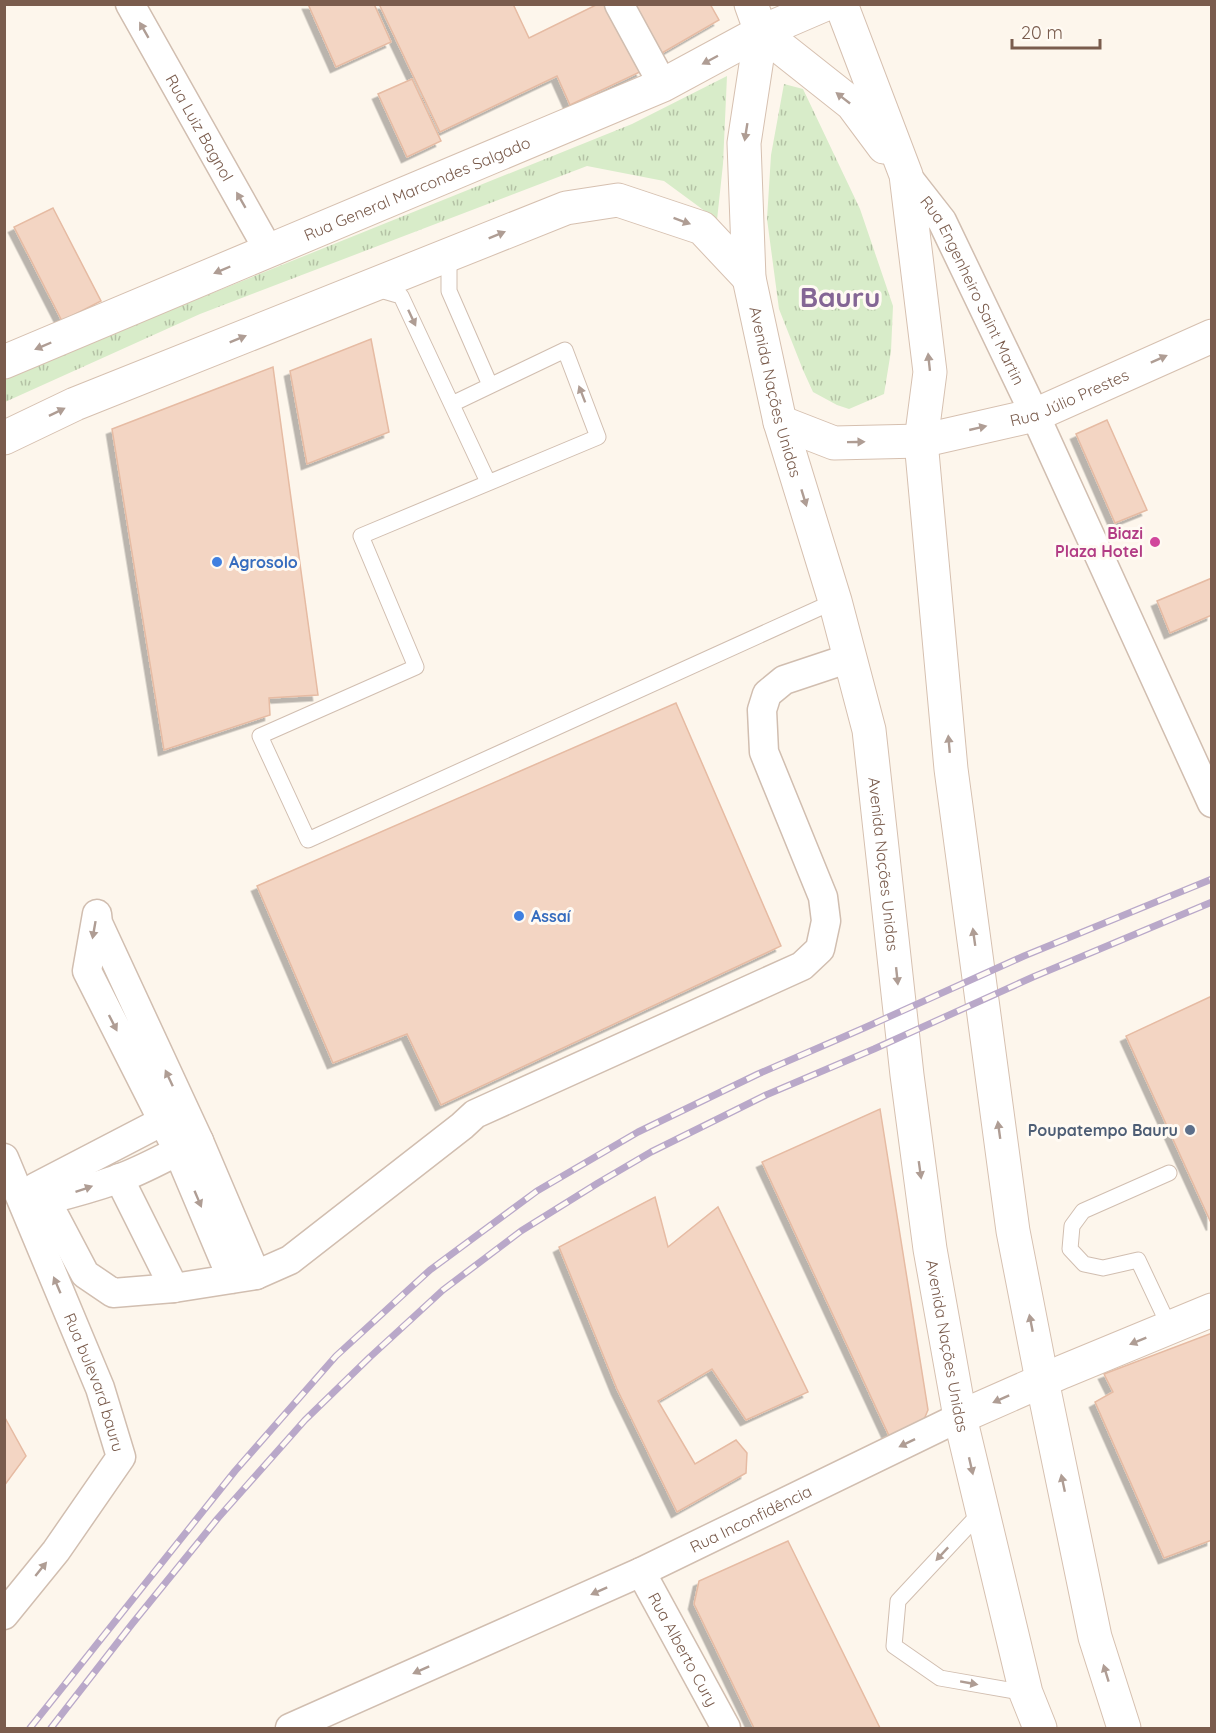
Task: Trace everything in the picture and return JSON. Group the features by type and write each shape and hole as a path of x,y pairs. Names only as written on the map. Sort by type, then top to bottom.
{"main road":[{"name":"Rua General Marcondes Salgado","path":"4,362 663,85 756,18 826,4"},
{"path":"841,4 906,175 930,372 921,441 951,770 1012,1221 1095,1637 1124,1728"},
{"path":"756,18 852,104 906,175"},
{"name":"Avenida Nações Unidas","path":"756,18 744,143 749,278 780,422 835,601 869,730 929,1238 960,1417 1026,1693 1040,1728"},
{"path":"4,438 75,404 566,208 618,200 702,228 749,278"},
{"name":"Rua Júlio Prestes","path":"780,422 834,443 921,441 1035,415 1212,336"},
{"name":"Rua Inconfidência","path":"960,1417 1042,1380 1212,1310"}],"street":[{"name":"Rua Luiz Bagnol","path":"130,4 270,251"},
{"path":"619,4 663,85"},
{"name":"Rua Engenheiro Saint Martin","path":"906,175 942,221 1035,415 1212,803"},
{"path":"189,1146 119,1179 45,1200 85,1274 113,1293 174,1288 244,1277 290,1260 475,1114 802,966 820,949 826,921 823,897 764,752 762,710 767,694 784,680 850,658"},
{"path":"163,1121 36,1187 48,1226 89,1289 104,1298 144,1305 257,1288 380,1202 485,1121 811,981 833,959 840,926 837,891 775,758 770,718 774,699 783,691 816,682 834,683 844,691 869,730"},
{"path":"189,1146 163,1121 87,971 97,914 98,922 244,1277"},
{"name":"Rua bulevard bauru","path":"4,1158 100,1388 120,1457 56,1551 4,1615"},
{"path":"119,1179 174,1288"},
{"name":"Rua Inconfidência","path":"290,1728 641,1572 960,1417"},
{"name":"Rua Alberto Cury","path":"641,1572 726,1728"}],"lane":[{"path":"449,254 449,291 490,385"},
{"path":"369,286 401,296 488,483"},
{"path":"452,404 565,351 598,437 361,536 416,667 260,736 308,840 835,601"},
{"path":"1169,1173 1083,1211 1071,1226 1070,1249 1084,1264 1103,1268 1138,1260 1170,1328"},
{"path":"982,1511 898,1601 894,1646 940,1678 1026,1693"}],"green space":[{"path":"727,76 723,164 717,220 664,181 587,166 200,314 5,402 4,380 93,341 632,124"},
{"path":"784,84 803,89 860,209 893,306 891,351 884,394 849,409 813,392 779,309 767,219 771,155"}],"building":[{"path":"308,4 374,4 391,42 336,67"},
{"path":"379,4 513,4 529,38 598,4 610,4 642,71 570,105 557,76 440,132"},
{"path":"634,4 710,4 719,20 662,53"},
{"path":"412,79 441,141 407,157 378,94"},
{"path":"53,208 101,301 62,321 14,227"},
{"path":"371,339 389,432 307,464 290,371"},
{"name":"Agrosolo","path":"273,367 318,695 269,698 270,715 164,750 112,429"},
{"path":"1107,420 1147,510 1115,523 1076,434"},
{"path":"1212,578 1212,615 1170,633 1157,601"},
{"name":"Assaí","path":"676,703 781,946 441,1105 407,1034 333,1063 257,886"},
{"name":"Poupatempo Bauru","path":"1212,996 1212,1225 1126,1036"},
{"path":"880,1109 928,1410 919,1431 891,1440 762,1162"},
{"path":"655,1197 668,1247 718,1207 808,1392 746,1420 712,1369 658,1401 695,1464 736,1440 747,1453 746,1473 677,1512 617,1389 559,1247"},
{"path":"1212,1333 1212,1540 1164,1558 1095,1402 1113,1392 1104,1374"},
{"path":"4,1416 26,1456 4,1486"},
{"path":"788,1541 880,1728 754,1728 694,1604 699,1581"}],"railway":[{"path":"30,1728 235,1471 336,1356 430,1270 537,1191 638,1132 758,1074 1024,956 1212,879"},
{"path":"51,1728 218,1518 305,1420 443,1290 521,1231 651,1152 766,1095 1033,977 1212,902"}],"place":[{"name":"Biazi Plaza Hotel","path":"1155,542"},
{"name":"Agrosolo","path":"217,562"},
{"name":"Assaí","path":"519,916"},
{"name":"Poupatempo Bauru","path":"1190,1130"}],"district":[{"name":"Bauru","path":"840,297"}]}
